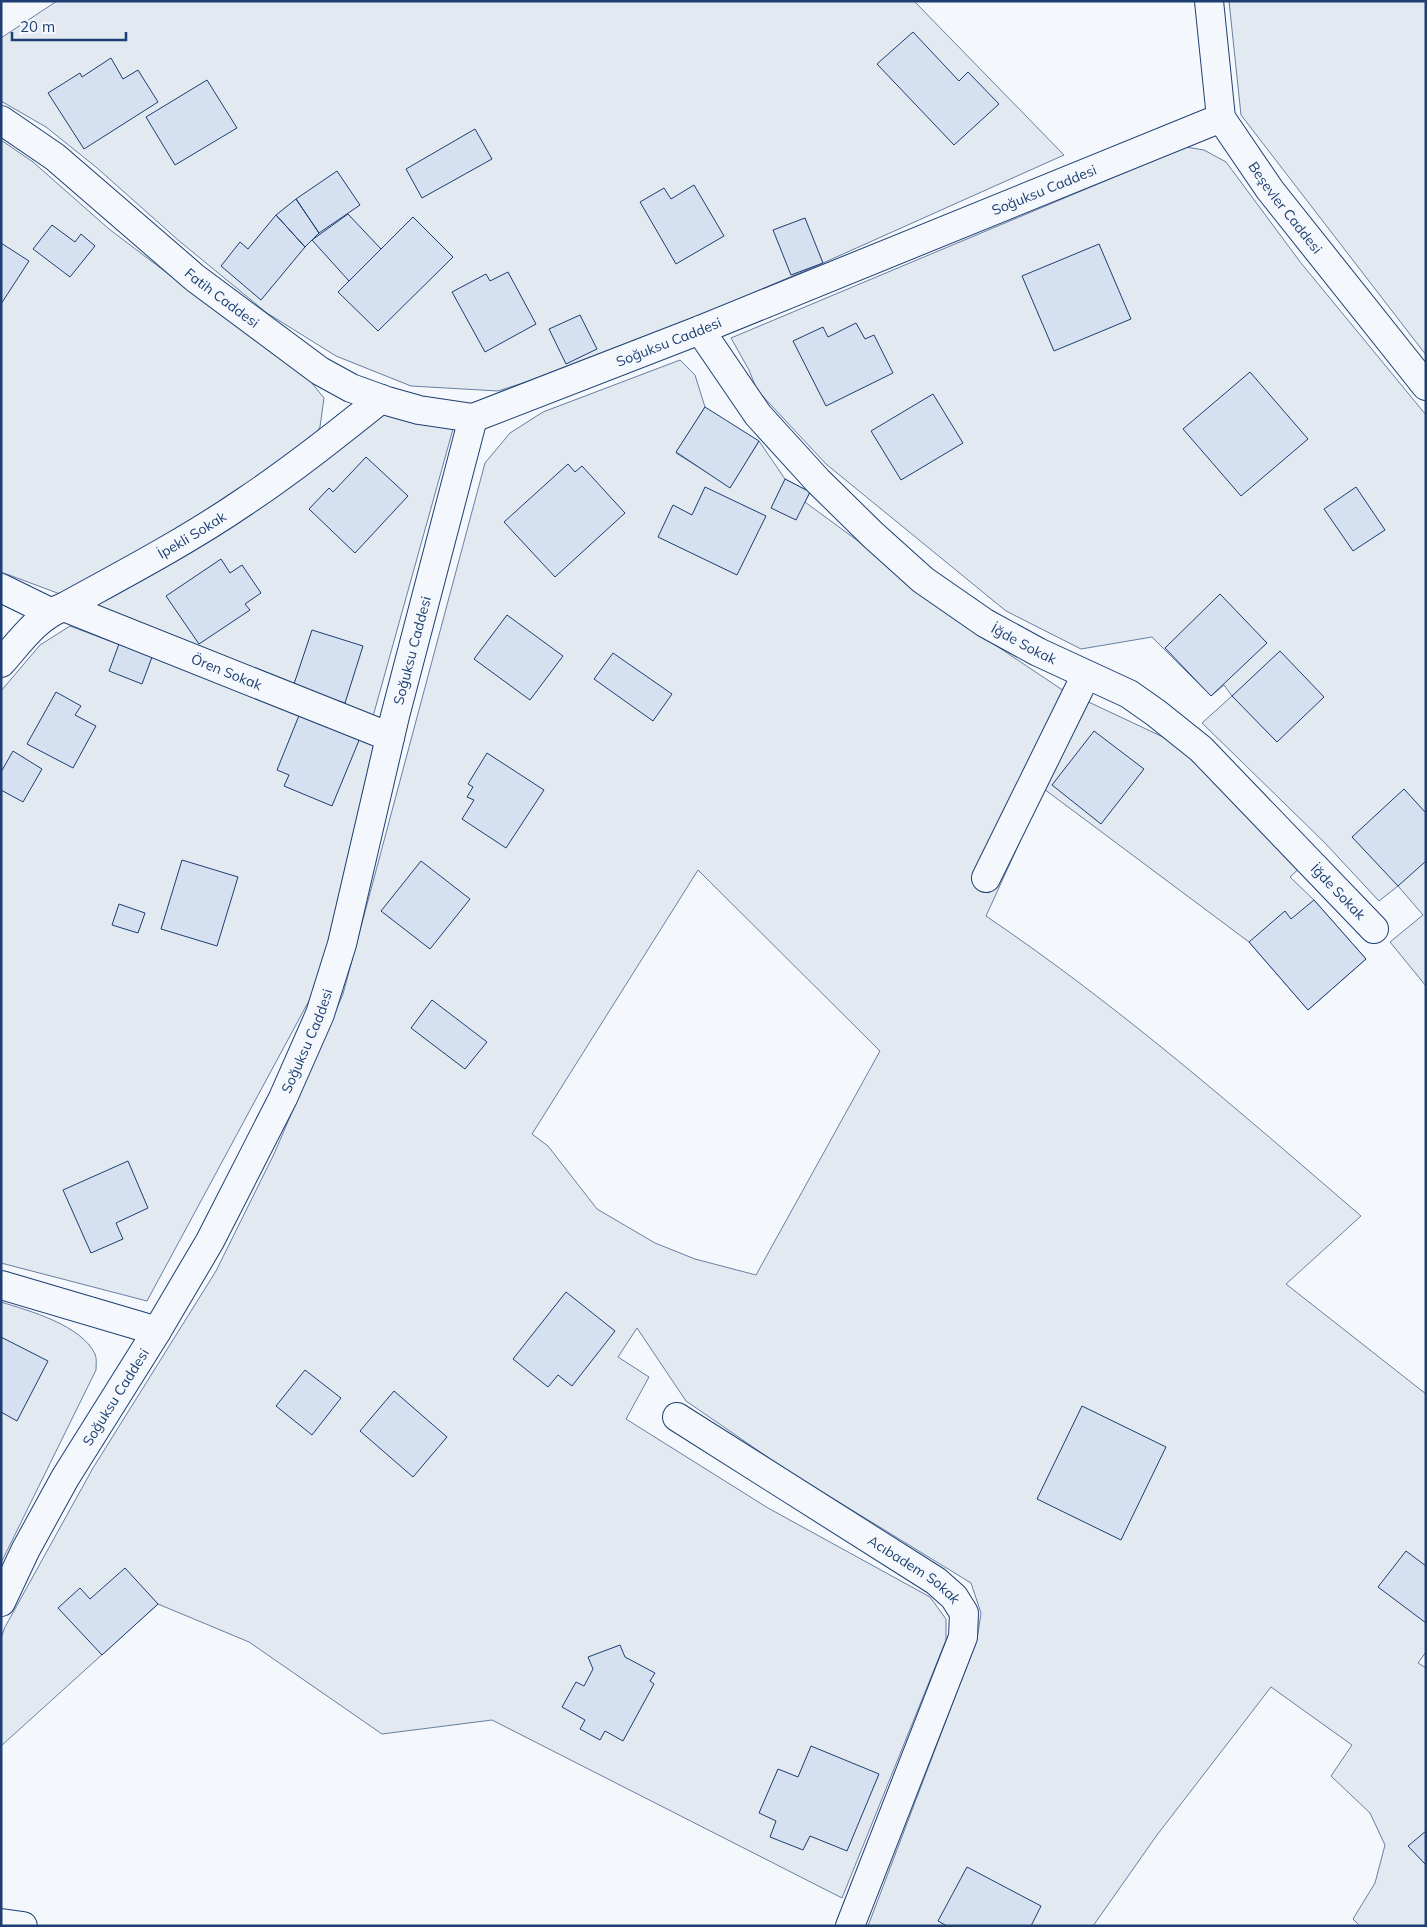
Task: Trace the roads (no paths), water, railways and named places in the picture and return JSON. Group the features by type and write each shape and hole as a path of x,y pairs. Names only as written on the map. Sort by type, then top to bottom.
{"street":[{"name":"Beşevler Caddesi","path":"1209,1 1221,118 1270,190 1426,386"},
{"name":"Soğuksu Caddesi","path":"1,1602 26,1549 65,1478 157,1331 210,1240 258,1150 320,1014 342,944 390,737 473,418 700,330 1221,118"},
{"name":"Fatih Caddesi","path":"1,120 55,157 195,278 306,360 351,388 381,399 419,410 473,418"},
{"name":"İğde Sokak","path":"700,330 758,415 818,481 873,535 923,580 985,623 1038,652 1129,694 1201,750 1374,929"},
{"name":"İpekli Sokak","path":"1,663 24,636 57,609 139,566 243,502 325,444 381,399"},
{"name":"Ören Sokak","path":"1,588 390,737"},
{"path":"986,878 1086,675"},
{"path":"1,1286 157,1331"},
{"name":"Acıbadem Sokak","path":"677,1418 936,1581 954,1597 964,1613 963,1637 850,1926"},
{"path":"1,1923 23,1926"}]}
